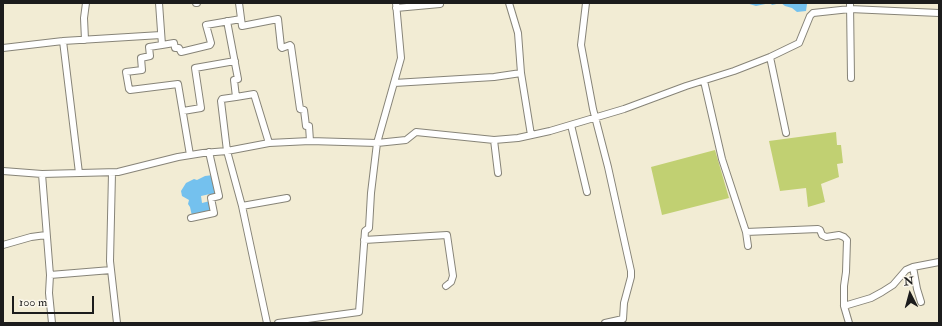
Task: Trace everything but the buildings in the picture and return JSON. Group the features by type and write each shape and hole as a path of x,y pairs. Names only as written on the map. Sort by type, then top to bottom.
{"street":[{"path":"85,40 84,18 86,3"},
{"path":"159,3 162,45"},
{"path":"239,3 242,26 278,19 281,48 291,46 300,110 304,110 306,126 309,126 310,141"},
{"path":"509,3 518,33 521,73 531,135"},
{"path":"586,3 581,45 595,117 608,167 631,272 624,303 624,318 605,323"},
{"path":"278,323 359,312 364,240 365,231 369,228 371,193 377,143 402,56 396,5 440,4"},
{"path":"850,6 851,78"},
{"path":"3,171 42,174 112,173 190,155 269,142 310,141 377,143 406,140 412,137 414,133 420,132 494,140 518,138 624,109 770,57 798,44 810,16 813,13 850,6 939,13"},
{"path":"190,155 178,84 130,90 126,72 142,70 140,58 150,56 149,47 174,43 175,48 180,48 181,52 210,45 211,43 206,25 241,19"},
{"path":"227,21 238,79 234,80 236,97"},
{"path":"3,48 63,41 161,35"},
{"path":"63,41 79,173"},
{"path":"770,57 786,133"},
{"path":"183,111 201,108 194,68 235,61"},
{"path":"394,83 494,77 521,73"},
{"path":"704,81 722,160 746,232 748,246"},
{"path":"267,323 242,206 227,150 221,100 254,94 269,142"},
{"path":"571,124 587,192"},
{"path":"494,140 498,173"},
{"path":"191,218 214,213 211,198 219,196 209,152"},
{"path":"112,173 110,261 117,323"},
{"path":"42,174 50,275 49,293 52,323"},
{"path":"242,206 287,198"},
{"path":"746,232 818,229 822,235 839,235 844,237 847,240 844,306 849,323"},
{"path":"3,245 31,237 46,235"},
{"path":"364,240 446,235 453,276 451,282 446,286"},
{"path":"844,306 871,298 882,292 893,285 906,270 913,267 939,262"},
{"path":"913,267 921,302"},
{"path":"50,275 111,270"}],"green space":[{"path":"836,132 837,145 841,145 843,163 837,164 839,177 821,184 825,202 808,207 806,188 780,191 769,141"},
{"path":"715,150 729,198 662,215 651,167"}],"water":[{"path":"746,3 770,3 756,6"},
{"path":"770,3 781,3 772,5"},
{"path":"781,3 807,3 806,11 797,12"},
{"path":"213,175 217,195 212,196 210,194 201,196 202,203 210,201 212,212 192,216 188,204 189,200 182,196 181,191 186,183 194,179 197,180 205,176"}]}
